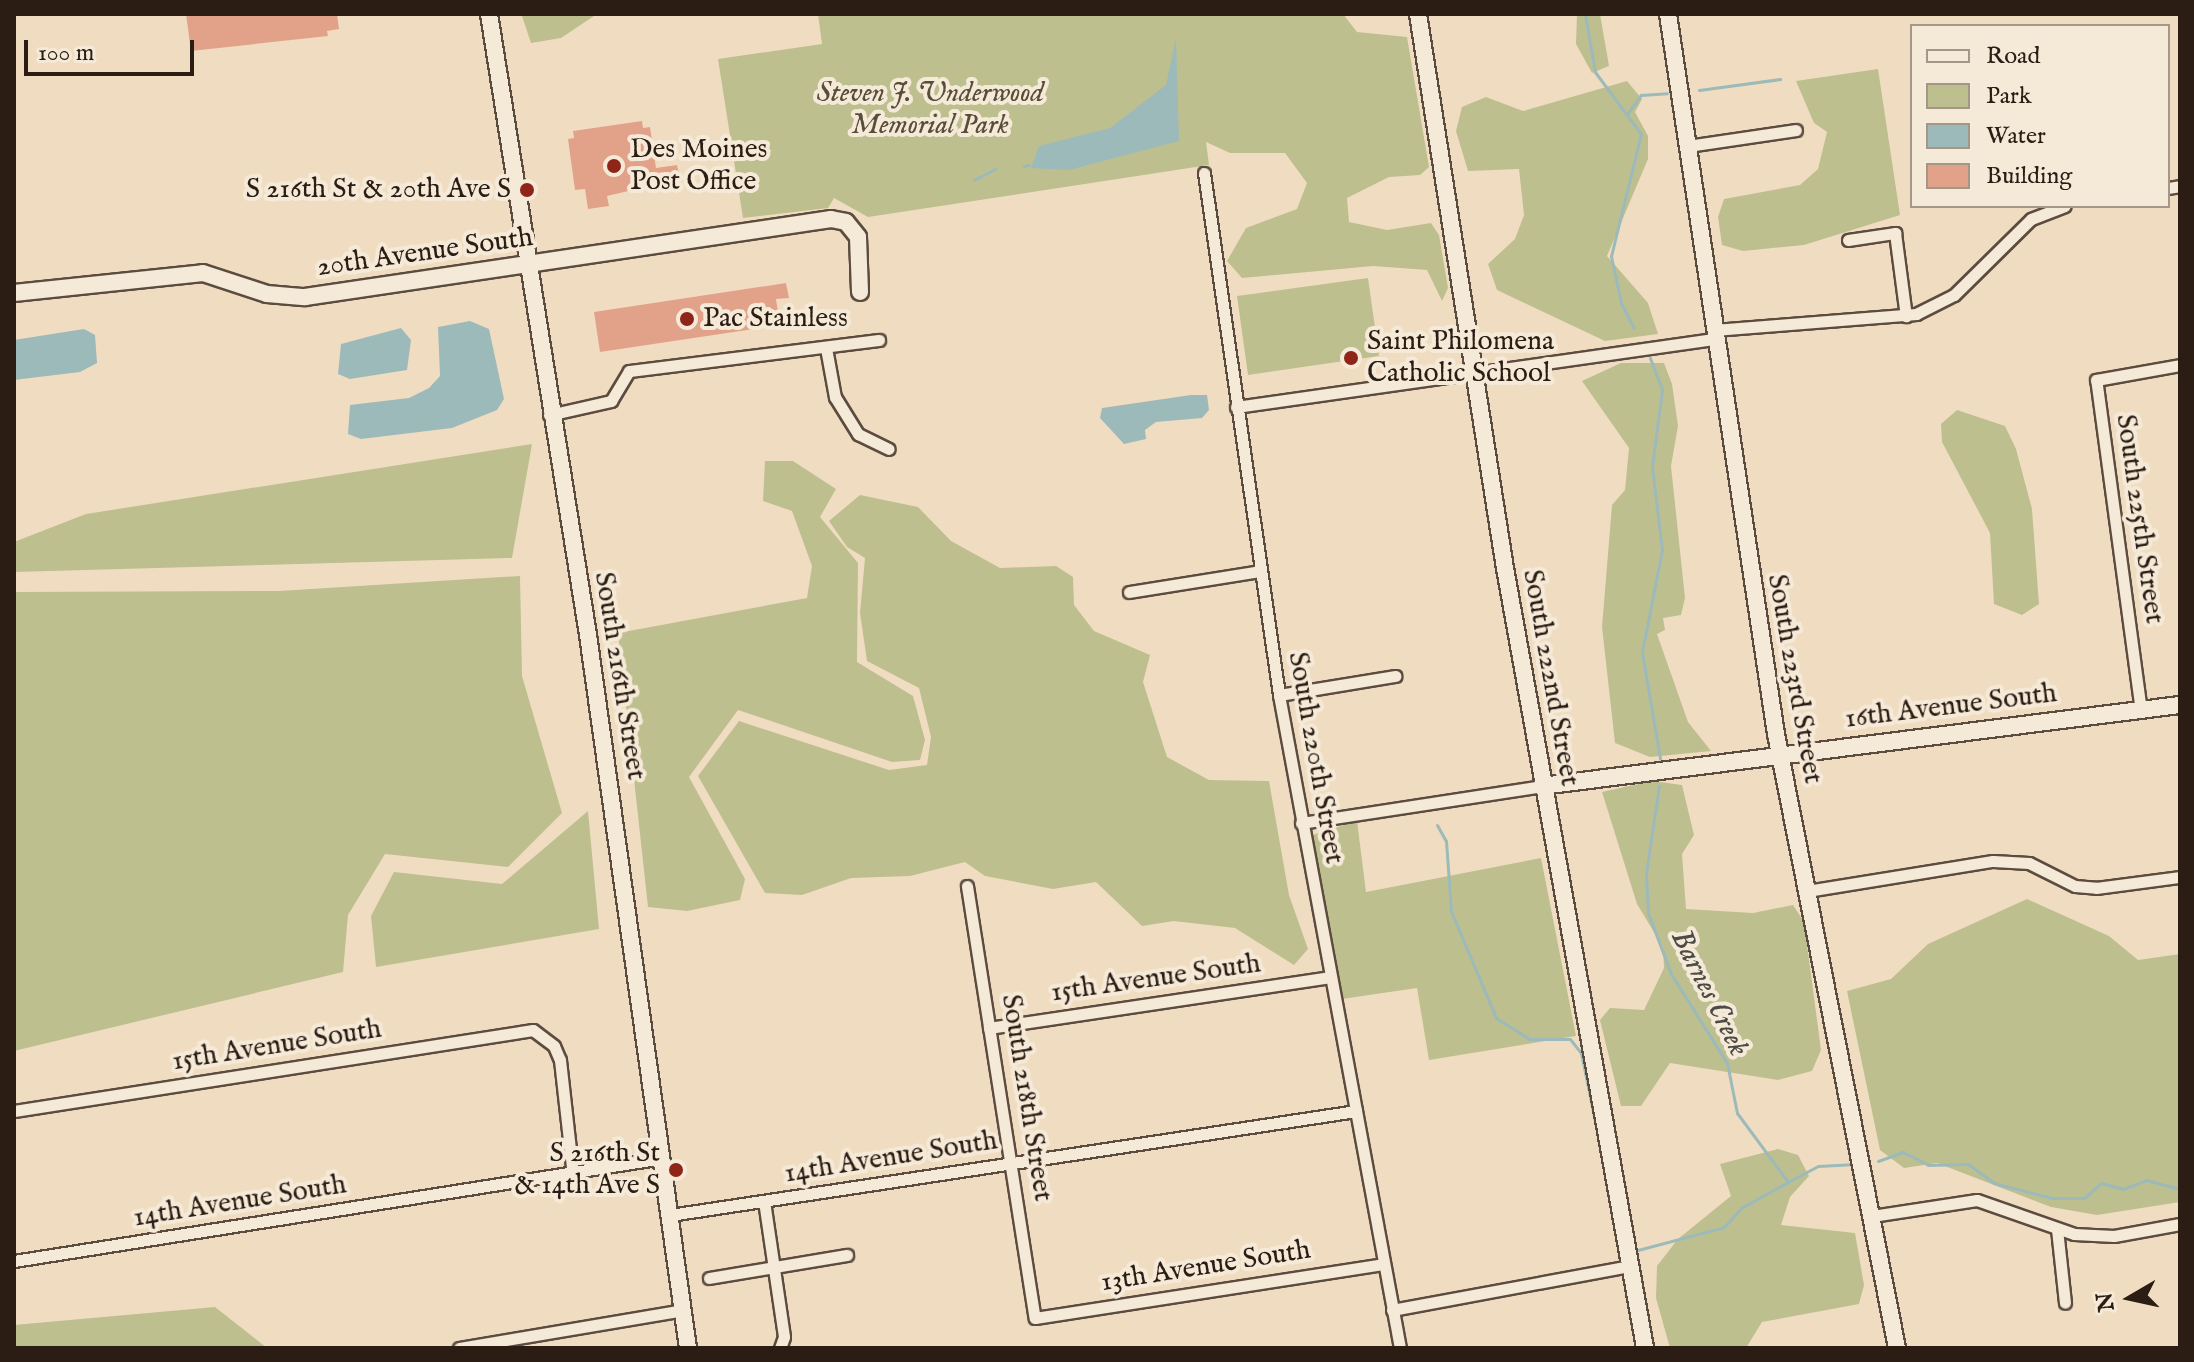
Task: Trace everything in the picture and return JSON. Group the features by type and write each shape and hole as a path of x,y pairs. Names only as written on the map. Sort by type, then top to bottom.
{"street":[{"name":"South 216th Street","path":"489,14 549,415 588,635 688,1348"},
{"name":"South 222nd Street","path":"1418,14 1542,786 1645,1348"},
{"name":"South 223rd Street","path":"1668,14 1779,753 1897,1348"},
{"path":"1688,146 1796,130"},
{"name":"South 220th Street","path":"1204,173 1279,695 1400,1348"},
{"path":"1236,407 1474,376 1786,320 1906,316 1954,295 2031,219 2060,208"},
{"name":"20th Avenue South","path":"14,293 203,273 267,294 305,297 846,222 862,250 860,292"},
{"path":"1848,240 1895,233 1906,316"},
{"path":"549,415 611,401 629,371 879,340"},
{"path":"826,348 835,397 858,434 889,449"},
{"name":"South 225th Street","path":"2141,711 2096,380 2180,365"},
{"path":"1129,592 1260,571"},
{"path":"1279,695 1395,676"},
{"name":"16th Avenue South","path":"1301,823 1779,753 2180,705"},
{"path":"1807,891 1993,861 2029,863 2085,887 2180,877"},
{"name":"South 218th Street","path":"967,886 1035,1318"},
{"name":"15th Avenue South","path":"989,1028 1330,977"},
{"name":"15th Avenue South","path":"14,1111 522,1031 545,1037 560,1060 573,1175"},
{"name":"14th Avenue South","path":"670,1215 1356,1111"},
{"name":"14th Avenue South","path":"14,1261 573,1175 663,1158"},
{"path":"1872,1216 1977,1200 2057,1229 2114,1236 2180,1224"},
{"path":"764,1201 784,1337 780,1348"},
{"path":"2057,1229 2065,1303"},
{"path":"709,1278 847,1255"},
{"name":"13th Avenue South","path":"1035,1318 1383,1264"},
{"path":"1392,1310 1629,1266"},
{"path":"459,1348 683,1310"}],"green space":[{"path":"597,14 561,38 531,43 522,16"},
{"name":"Steven J. Underwood Memorial Park","path":"818,14 1343,14 1357,32 1407,37 1429,167 1420,175 1389,177 1347,198 1349,222 1387,230 1431,223 1439,235 1448,288 1442,301 1427,270 1373,266 1242,278 1227,261 1246,228 1297,209 1307,183 1285,153 1230,153 1206,142 1209,165 868,217 834,198 828,208 743,218 718,59 822,44"},
{"path":"1577,14 1600,14 1609,66 1592,73 1576,44"},
{"path":"1878,69 1900,215 1804,245 1743,251 1722,245 1718,217 1724,199 1800,185 1818,169 1827,132 1814,123 1796,81"},
{"path":"1627,81 1642,99 1635,112 1648,136 1648,159 1607,256 1648,303 1658,334 1605,341 1497,290 1488,264 1515,239 1524,215 1519,169 1468,171 1456,131 1462,107 1486,97 1523,111"},
{"path":"1368,278 1379,356 1248,375 1237,296"},
{"path":"1621,363 1664,363 1672,384 1678,426 1671,466 1685,598 1681,615 1663,618 1665,630 1657,634 1688,722 1711,751 1650,757 1615,743 1602,627 1612,505 1625,490 1629,448 1582,381"},
{"path":"1957,410 2005,426 2016,449 2032,509 2039,604 2022,615 1994,604 1990,533 1942,442 1941,424"},
{"path":"532,444 512,558 14,572 14,542 86,514"},
{"path":"765,461 793,461 836,489 820,517 858,563 857,662 913,696 925,740 920,760 892,762 738,710 689,777 745,879 740,900 687,911 648,907 618,633 807,598 812,566 792,511 763,501"},
{"path":"860,495 918,507 951,541 1000,568 1056,566 1073,577 1074,605 1094,631 1150,655 1143,682 1167,757 1209,780 1269,781 1289,895 1308,949 1294,965 1235,928 1174,921 1142,926 1096,882 1053,889 985,876 965,862 910,876 851,878 802,895 765,893 698,776 739,721 889,770 927,765 931,737 919,688 867,661 860,613 865,558 847,547 829,521"},
{"path":"520,576 522,676 562,813 508,867 385,854 348,915 343,972 14,1051 14,592 279,591"},
{"path":"1652,781 1682,785 1694,835 1682,854 1686,909 1753,913 1793,905 1804,922 1821,1050 1812,1071 1778,1080 1670,1063 1641,1106 1621,1106 1600,1020 1610,1008 1644,1010 1664,968 1663,947 1637,904 1602,792"},
{"path":"588,811 599,929 376,967 371,916 394,872 502,884"},
{"path":"1357,821 1366,892 1541,858 1576,1036 1429,1060 1417,988 1342,999 1312,835"},
{"path":"2027,899 2109,936 2138,960 2180,954 2180,1202 2097,1215 2051,1207 1937,1163 1904,1168 1880,1150 1847,991 1891,979 1928,944"},
{"path":"1778,1149 1798,1155 1809,1176 1790,1197 1781,1225 1855,1233 1864,1285 1859,1304 1762,1322 1746,1348 1670,1348 1656,1298 1657,1266 1678,1239 1731,1196 1720,1164"},
{"path":"215,1307 267,1348 14,1348 14,1325"}],"water":[{"path":"1176,38 1179,141 1069,170 1031,168 1039,146 1110,128 1166,85"},
{"path":"470,321 489,329 504,399 497,410 452,428 361,439 348,434 350,405 409,398 429,388 440,376 438,327"},
{"path":"401,328 411,340 407,370 350,379 338,374 341,344"},
{"path":"84,329 95,335 97,363 80,372 14,380 14,340"},
{"path":"1207,395 1209,410 1202,418 1156,422 1145,430 1146,439 1124,444 1100,418 1102,408"}],"building":[{"path":"186,14 337,14 339,29 327,31 328,36 191,51"},
{"name":"Des Moines Post Office","path":"642,121 643,128 650,127 656,168 677,165 680,179 607,196 609,206 588,209 585,189 575,190 568,139 574,138 573,131"},
{"name":"Pac Stainless","path":"786,283 789,298 776,299 780,325 600,352 594,312"}],"waterway":[{"name":"Barnes Creek","path":"1585,14 1595,72 1641,134 1611,256 1621,303 1634,328"},
{"path":"1699,90 1780,79"},
{"path":"1627,114 1641,95 1667,93"},
{"path":"1024,166 1029,165"},
{"path":"974,180 995,169"},
{"name":"Barnes Creek","path":"1650,358 1662,390 1652,467 1662,550 1642,652 1660,758"},
{"name":"Barnes Creek","path":"1659,786 1646,873 1648,913 1671,974 1727,1063 1737,1113 1788,1182 1818,1166 1851,1164"},
{"path":"1437,825 1446,841 1451,911 1496,1018 1529,1039 1570,1039 1581,1053 1622,1253"},
{"name":"Barnes Creek","path":"1878,1161 1903,1152 1928,1165 1968,1164 1994,1183 2052,1198 2084,1198 2101,1183 2123,1189 2146,1180 2180,1189"},
{"path":"1634,1251 1724,1227 1741,1208 1788,1182"}],"place":[{"name":"Des Moines Post Office","path":"614,166"},
{"name":"S 216th St & 20th Ave S","path":"527,190"},
{"name":"Pac Stainless","path":"687,319"},
{"name":"Saint Philomena Catholic School","path":"1351,358"},
{"name":"S 216th St & 14th Ave S","path":"676,1170"}]}
